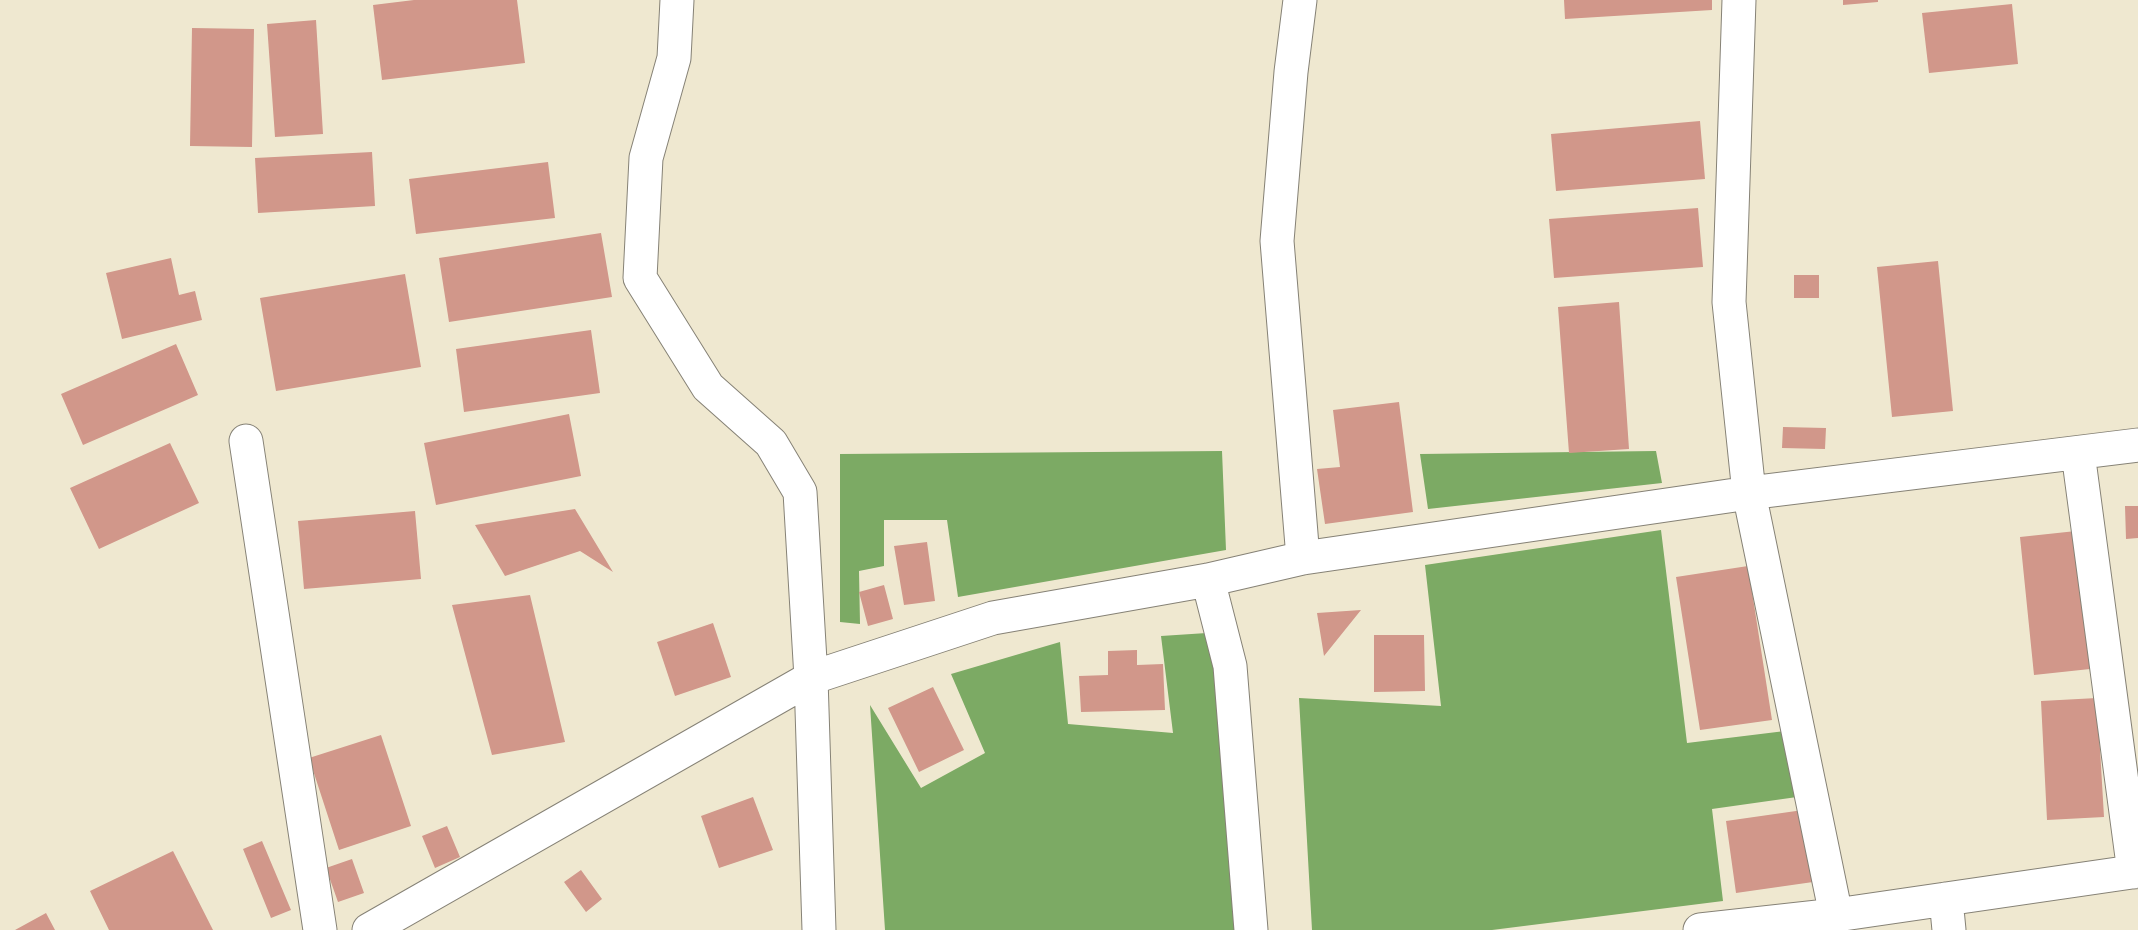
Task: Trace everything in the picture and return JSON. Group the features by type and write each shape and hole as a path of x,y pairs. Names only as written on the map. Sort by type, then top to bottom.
{"street":[{"path":"677,0 674,58 646,158 640,278 708,387 771,443 800,492 811,678 819,930"},
{"path":"1300,0 1291,72 1277,240 1303,558"},
{"path":"1739,0 1729,302 1749,493 1836,915"},
{"path":"246,441 320,930"},
{"path":"369,930 811,678 993,618 1208,580 1303,558 1749,493 2138,445"},
{"path":"1700,930 1836,915 1947,914 2136,871 2078,453"},
{"path":"1208,580 1230,666 1251,930"}],"green space":[{"path":"1222,451 1226,550 958,597 947,520 884,520 884,566 859,571 860,624 840,622 840,454"},
{"path":"1656,451 1662,483 1428,509 1420,454"},
{"path":"1661,530 1687,743 1785,731 1797,797 1712,809 1723,901 1492,930 1312,930 1299,698 1441,706 1425,565"},
{"path":"1222,632 1237,930 885,930 870,705 921,788 985,753 951,674 1060,642 1068,724 1173,733 1161,636"}],"building":[{"path":"414,0 517,0 525,63 382,80 373,5"},
{"path":"1564,0 1712,0 1712,10 1565,19"},
{"path":"1843,0 1878,0 1878,2 1843,5"},
{"path":"2012,4 2018,64 1929,73 1922,13"},
{"path":"316,20 323,134 275,137 267,24"},
{"path":"192,28 254,29 252,147 190,146"},
{"path":"1700,121 1705,179 1556,191 1551,134"},
{"path":"372,152 375,206 258,213 255,158"},
{"path":"548,162 555,218 416,234 409,179"},
{"path":"1698,208 1703,267 1554,278 1549,219"},
{"path":"601,233 612,297 449,322 439,258"},
{"path":"171,258 179,295 195,291 202,320 122,339 106,273"},
{"path":"1938,261 1953,411 1892,417 1877,267"},
{"path":"405,274 421,367 276,391 260,298"},
{"path":"1794,275 1819,275 1819,298 1794,298"},
{"path":"1619,302 1629,449 1569,453 1558,307"},
{"path":"591,330 600,393 464,412 456,349"},
{"path":"176,344 198,395 83,445 61,394"},
{"path":"1399,402 1413,512 1325,524 1317,469 1340,467 1333,410"},
{"path":"569,414 581,476 436,505 424,443"},
{"path":"1783,427 1826,428 1825,449 1782,448"},
{"path":"170,443 199,503 99,549 70,488"},
{"path":"2125,506 2138,506 2138,538 2126,539"},
{"path":"575,509 613,572 580,551 505,576 475,525"},
{"path":"415,511 421,579 304,589 298,521"},
{"path":"2076,531 2090,669 2034,675 2020,537"},
{"path":"927,542 935,601 904,605 894,546"},
{"path":"1748,566 1772,720 1700,730 1676,577"},
{"path":"884,585 893,619 868,626 859,592"},
{"path":"530,595 565,742 492,755 452,605"},
{"path":"1361,610 1324,656 1317,613"},
{"path":"713,623 731,677 675,696 657,642"},
{"path":"1374,635 1424,635 1425,691 1374,692"},
{"path":"1137,650 1137,665 1163,664 1165,710 1081,712 1079,676 1108,675 1108,651"},
{"path":"933,687 964,750 919,772 888,708"},
{"path":"2097,698 2104,817 2047,820 2041,701"},
{"path":"381,735 411,826 339,850 309,758"},
{"path":"753,797 773,850 719,868 701,816"},
{"path":"1803,810 1813,882 1736,893 1726,821"},
{"path":"447,826 460,857 435,868 422,836"},
{"path":"262,841 291,910 271,918 243,849"},
{"path":"173,851 213,930 109,930 90,891"},
{"path":"352,859 364,893 338,902 326,868"},
{"path":"581,870 602,899 586,912 564,882"},
{"path":"46,913 55,930 15,930"}]}
